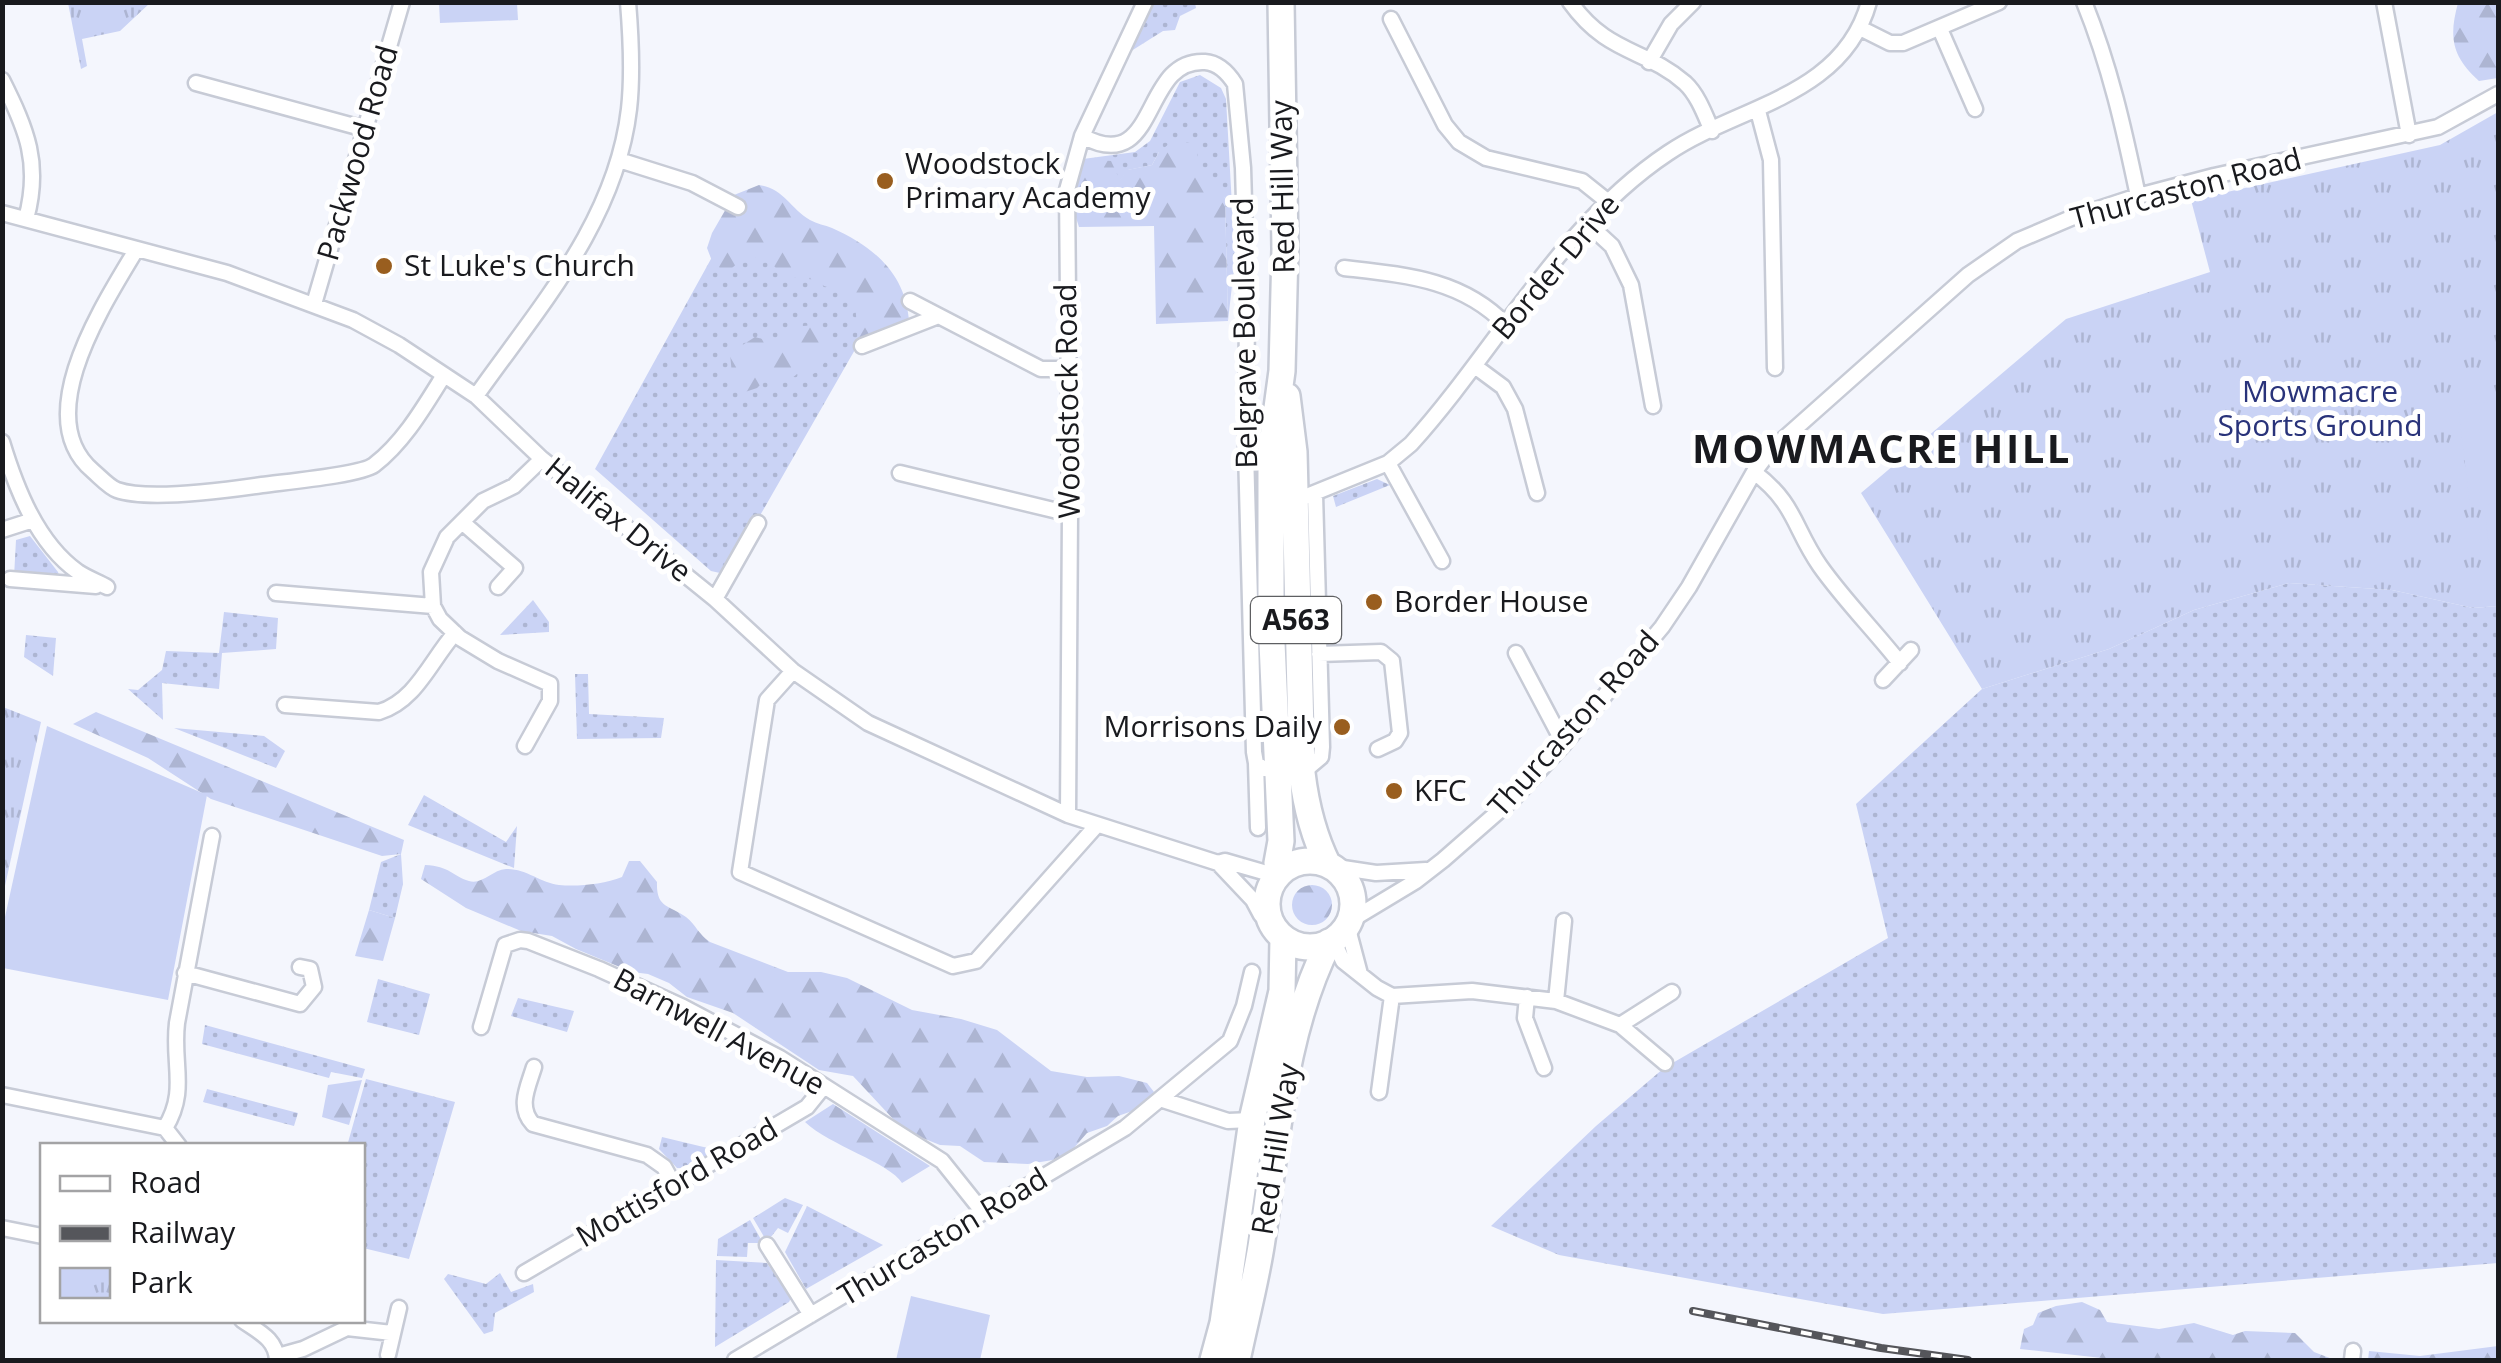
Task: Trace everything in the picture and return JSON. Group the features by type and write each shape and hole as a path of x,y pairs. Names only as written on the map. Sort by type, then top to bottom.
{"highway":[{"name":"Red Hill Way","path":"1279,874 1282,841 1271,621 1293,501 1271,452 1282,371 1286,249 1282,2"},
{"name":"Red Hill Way","path":"1279,769 1329,866"},
{"path":"1303,862 1329,866 1348,885 1352,897 1339,932 1305,947 1276,928 1267,898 1279,874 1303,862"},
{"name":"Red Hill Way","path":"1214,1360 1223,1323 1252,1120 1282,991 1276,928"},
{"name":"Red Hill Way","path":"1236,1360 1262,1241 1298,1019 1309,981 1339,932"}],"street":[{"name":"Packwood Road","path":"314,304 402,2"},
{"path":"476,396 582,246 607,197 619,160 632,80 628,2"},
{"name":"Woodstock Road","path":"1068,815 1068,190 1082,136 1144,2"},
{"path":"1570,2 1599,36 1686,84 1712,130"},
{"path":"1649,62 1671,24 1693,2"},
{"name":"Border Drive","path":"1293,501 1388,463 1411,444 1607,200 1670,150 1758,111 1817,76 1860,28 1869,2"},
{"path":"1860,28 1890,43 1902,43 2000,2"},
{"path":"2084,2 2118,99 2138,196"},
{"path":"2384,2 2408,135"},
{"path":"1392,19 1445,126 1458,142 1486,158 1582,181 1607,200"},
{"path":"1940,29 1975,109"},
{"name":"Belgrave Boulevard","path":"1082,136 1108,143 1136,134 1168,75 1182,66 1214,63 1235,84 1243,168 1246,450 1279,769"},
{"path":"2,80 27,139 34,171 26,218"},
{"path":"196,83 364,129"},
{"name":"Thurcaston Road","path":"1426,870 1516,797 1662,626 1689,588 1754,472 1770,451 1968,275 2018,241 2071,218 2214,176 2438,127 2498,94"},
{"path":"1758,111 1772,160 1776,368"},
{"path":"619,160 692,183 738,207"},
{"name":"Halifax Drive","path":"2,213 227,273 314,304 399,345 476,396 542,459 715,599 793,671 868,723 1068,815 1218,862 1279,874"},
{"path":"1587,223 1612,246 1624,266 1657,396"},
{"path":"136,250 94,323 74,373 67,424 83,462 116,490 156,494 231,490 371,468 412,426 444,375"},
{"path":"1344,268 1440,282 1467,293 1506,326"},
{"path":"910,301 1041,369 1068,370"},
{"path":"862,346 936,317"},
{"path":"1476,367 1503,387 1515,410 1536,493"},
{"path":"2,442 33,520 50,544 77,572 107,586 10,579"},
{"path":"525,746 550,701 550,684 498,661 440,619 433,606 431,572 447,537 484,502 514,486 542,459"},
{"path":"1388,463 1442,561"},
{"path":"1754,472 1791,509 1824,571 1900,662"},
{"path":"900,473 1070,514"},
{"path":"1258,828 1279,769 1321,757 1319,654 1293,501"},
{"path":"2,530 33,520"},
{"path":"462,522 515,568 498,587"},
{"path":"715,599 758,523"},
{"path":"276,593 433,606"},
{"path":"284,705 380,712 389,709 406,699 455,633"},
{"path":"1884,680 1911,650"},
{"path":"1319,654 1381,652 1392,661 1396,668 1400,733 1395,741 1378,750"},
{"path":"1516,653 1564,744"},
{"path":"793,671 767,700 740,872 953,966 976,961 1097,825"},
{"path":"165,1128 179,1100 175,1038 212,836"},
{"path":"1218,862 1276,928"},
{"path":"1329,866 1376,873 1426,870"},
{"path":"1426,870 1416,881 1339,932 1360,974 1377,988 1392,996 1472,991 1556,1000 1620,1025 1665,1063"},
{"path":"1556,1000 1564,922"},
{"name":"Barnwell Avenue","path":"481,1026 505,945 520,940 599,969 780,1058 942,1161 982,1211"},
{"path":"185,973 300,1004 314,986 310,970 300,967"},
{"name":"Thurcaston Road","path":"735,1360 1125,1128 1163,1100 1230,1041 1252,972"},
{"path":"1620,1025 1672,992"},
{"path":"1379,1092 1392,996"},
{"path":"1527,997 1526,1018 1544,1068"},
{"path":"534,1067 524,1102 527,1118 533,1124 648,1156 664,1168 674,1184"},
{"name":"Mottisford Road","path":"524,1273 807,1108 824,1086"},
{"path":"2,1095 165,1128 177,1143"},
{"path":"1163,1100 1228,1122 1252,1120"},
{"path":"2,1228 40,1236"},
{"path":"768,1246 811,1314"},
{"path":"388,1355 399,1308"},
{"path":"246,1323 269,1338 278,1358 348,1328 392,1333"}],"green space":[{"path":"68,2 150,3 120,31 82,39 87,66 81,69"},
{"path":"439,3 517,3 518,20 440,23"},
{"path":"1154,3 1195,3 1196,8 1180,16 1175,30 1163,31 1128,53"},
{"path":"2458,3 2498,3 2498,78 2479,81 2458,54 2453,36"},
{"path":"1200,75 1221,88 1226,99 1235,259 1228,321 1225,198 1197,174 1159,152 1152,165 1128,170 1120,181 1083,159 1135,152 1150,141 1180,82"},
{"name":"Mowmacre Sports Ground","path":"2498,112 2498,606 2473,608 2392,590 2289,583 2194,610 2109,649 1982,689 1861,493 2066,319 2210,272 2191,200 2440,145"},
{"path":"1175,139 1197,145 1197,173 1212,178 1225,198 1228,321 1156,324 1154,226 1079,227 1067,190 1083,159 1111,161 1120,180 1127,170 1152,165 1159,152"},
{"path":"759,185 780,194 810,220 847,235 874,253 901,288 909,320 901,327 858,343 855,301 846,293 817,280 783,276 765,256 754,258 748,254 732,268 721,269 712,261 707,248 712,233 734,195"},
{"path":"738,210 888,292 730,568 720,573 711,571 595,469"},
{"path":"803,326 825,329 833,348 816,372 797,374 782,383 765,380 757,388 742,393 733,386 730,353 755,337 773,339 788,328 800,332"},
{"path":"2498,401 2498,503 2470,506 2458,406"},
{"path":"1377,479 1390,485 1336,507 1333,496"},
{"path":"2498,512 2498,595 2495,596 2485,514"},
{"path":"30,536 61,581 14,577 16,540"},
{"path":"2289,583 2392,590 2473,608 2498,606 2498,1263 1883,1314 1559,1255 1491,1226 1596,1126 1664,1068 1888,938 1856,804 1982,689 2109,649 2194,610"},
{"path":"533,600 549,622 549,632 500,635"},
{"path":"224,612 278,618 276,649 222,653 219,689 162,683 163,720 128,689 138,690 162,670 166,651 219,653"},
{"path":"26,635 56,638 53,676 24,657"},
{"path":"575,674 588,674 589,714 664,718 661,738 577,739"},
{"path":"3,707 41,722 3,895"},
{"path":"96,712 404,840 401,854 382,856 211,799 148,758 73,724"},
{"path":"47,726 207,795 168,1000 3,968 3,926"},
{"path":"174,728 264,736 285,751 276,768"},
{"path":"424,795 506,842 517,826 514,868 408,825"},
{"path":"401,854 403,884 395,918 369,910 381,862"},
{"path":"629,861 640,861 657,882 661,901 686,917 710,942 788,972 821,972 847,978 912,1010 997,1030 1051,1071 1087,1077 1119,1076 1147,1083 1154,1092 1141,1108 1087,1133 1072,1150 1053,1160 1028,1164 984,1162 960,1146 940,1145 920,1137 894,1120 853,1076 819,1070 733,1013 687,997 669,983 632,972 552,936 521,931 466,908 421,879 425,865 440,867 474,882 506,869 552,884 583,885 622,877"},
{"path":"1312,885 1326,891 1332,905 1326,919 1312,925 1298,919 1292,905 1298,891"},
{"path":"369,910 395,918 383,961 355,956"},
{"path":"378,979 430,994 419,1035 367,1022"},
{"path":"518,998 574,1011 567,1032 511,1016"},
{"path":"205,1025 365,1069 362,1078 331,1072 329,1078 202,1044"},
{"path":"366,1079 455,1102 409,1259 365,1248 365,1143 348,1143"},
{"path":"362,1080 349,1125 322,1117 328,1085"},
{"path":"207,1089 298,1113 294,1126 203,1102"},
{"path":"833,1104 930,1166 902,1183 885,1168 805,1122"},
{"path":"662,1137 716,1150 685,1168 677,1168 659,1149"},
{"path":"785,1198 803,1205 788,1233 778,1228 767,1242 753,1218"},
{"path":"807,1206 883,1245 806,1289 785,1252"},
{"path":"750,1220 763,1243 748,1243 747,1257 717,1256 718,1239"},
{"path":"716,1260 767,1263 791,1298 715,1347"},
{"path":"500,1273 511,1292 533,1284 534,1292 495,1313 493,1331 484,1334 444,1279 448,1274 486,1284"},
{"path":"911,1296 990,1315 980,1360 896,1360"},
{"path":"2082,1302 2100,1310 2107,1322 2159,1329 2194,1323 2233,1335 2245,1331 2295,1333 2314,1352 2335,1360 2120,1360 2020,1349 2024,1329 2033,1325 2038,1313"},
{"path":"2498,1346 2498,1360 2368,1360 2369,1351 2420,1356"}],"railway":[{"path":"1693,1311 1881,1348 1968,1360"}],"place":[{"name":"Woodstock Primary Academy","path":"885,181"},
{"name":"St Luke's Church","path":"384,266"},
{"name":"Border House","path":"1374,602"},
{"name":"Morrisons Daily","path":"1342,727"},
{"name":"KFC","path":"1394,791"}],"district":[{"name":"MOWMACRE HILL","path":"1882,449"}]}
